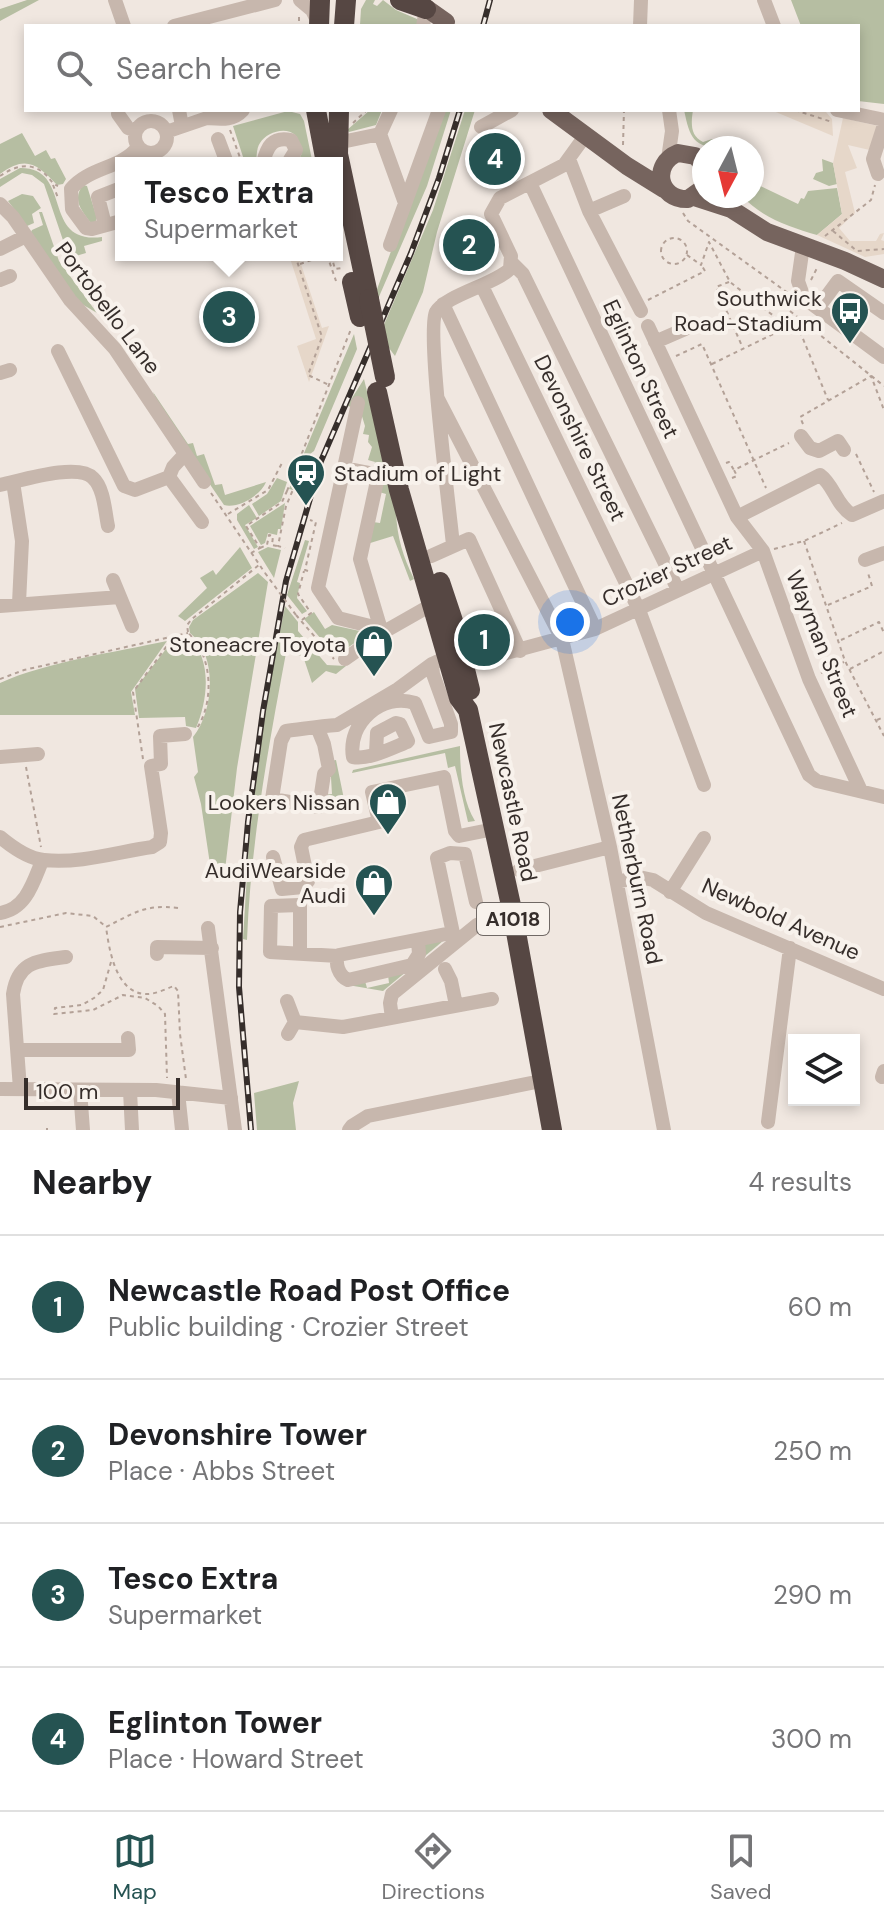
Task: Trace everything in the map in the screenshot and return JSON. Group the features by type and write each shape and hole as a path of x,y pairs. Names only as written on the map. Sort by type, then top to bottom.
{"highway":[{"path":"320,0 320,24"},
{"path":"344,24 346,0"},
{"path":"400,0 423,9"},
{"name":"A1018","path":"317,112 334,138"},
{"name":"A1018","path":"343,181 360,315"},
{"name":"A1018","path":"343,239 360,315 431,556 451,661"},
{"name":"A1018","path":"381,384 399,490 438,601"},
{"name":"Newcastle Road","path":"451,661 471,691 468,710 512,910 552,1130"}],"main road":[{"path":"423,9 449,24"},
{"path":"554,112 674,198 692,196"},
{"path":"622,162 666,160 678,153 692,157"},
{"path":"664,189 660,175 666,160"},
{"path":"734,208 767,232 884,279"}],"street":[{"path":"115,0 123,24"},
{"path":"300,0 312,10 319,24"},
{"path":"641,0 642,24"},
{"path":"764,0 773,24"},
{"path":"189,24 220,20 268,1"},
{"path":"179,112 182,126"},
{"path":"166,132 213,114 226,119 241,112"},
{"path":"390,112 380,134 405,203"},
{"path":"390,245 438,112"},
{"path":"481,127 508,112"},
{"path":"666,160 672,131 669,112"},
{"path":"845,112 884,122 873,159 878,174"},
{"path":"118,114 128,128 136,131"},
{"path":"151,116 166,132 165,145 157,152 146,153 135,141 136,131 151,116"},
{"path":"672,131 692,153"},
{"path":"334,138 380,134"},
{"path":"585,136 564,165 500,198 491,214 512,263 523,274 678,590"},
{"path":"218,139 225,157"},
{"path":"264,157 267,147 273,141 284,139 291,140 296,150 292,157"},
{"path":"128,157 138,147"},
{"path":"569,159 589,211 641,311"},
{"path":"115,163 83,177 71,189 72,209 82,225 92,229 115,222"},
{"name":"Eglinton Street","path":"530,183 812,779 861,791"},
{"path":"105,225 98,197 115,190"},
{"path":"589,211 624,196"},
{"name":"Portobello Lane","path":"0,204 13,217 70,300 115,349 204,482"},
{"path":"0,249 26,236"},
{"path":"803,246 798,281 804,298 884,357"},
{"path":"453,545 433,318 443,304 505,274 512,263"},
{"path":"818,308 838,281 884,313"},
{"name":"Devonshire Street","path":"482,286 639,610 704,785"},
{"path":"443,304 595,629"},
{"name":"Wayman Street","path":"648,326 737,517 763,551 809,679 861,791"},
{"path":"655,342 685,329"},
{"path":"58,351 124,486 135,490 169,477 173,467 185,454"},
{"name":"Netherburn Road","path":"438,399 562,639 610,847 664,1130"},
{"path":"358,403 318,588 338,618 370,626 382,633"},
{"path":"801,436 810,448 819,451 838,441 844,450"},
{"path":"819,451 820,475"},
{"path":"344,468 375,474 377,481 360,559 382,633"},
{"path":"19,603 22,541 7,484 69,471 85,472 94,478 100,491 108,526"},
{"path":"737,517 820,475"},
{"path":"820,475 826,479 843,509 852,515 882,502"},
{"path":"169,477 202,522"},
{"path":"431,556 469,539 520,651"},
{"name":"Crozier Street","path":"451,661 520,651 595,629 763,551"},
{"path":"865,560 884,553"},
{"path":"113,580 132,626"},
{"path":"0,606 120,597"},
{"path":"345,659 382,633 438,601"},
{"path":"317,727 329,769 324,774 319,807 272,799 281,741 286,731 317,727 337,725 451,661"},
{"path":"376,753 356,759 353,757 354,734 367,715 392,701 415,703 427,737 451,732 433,674 451,661"},
{"path":"0,837 21,852 42,861 152,847 160,842 161,833 151,766 161,764 160,736 185,734"},
{"path":"0,757 31,755"},
{"path":"273,857 282,889 303,887 308,881 301,847 304,840 379,822 372,792 444,777 455,831 459,836 494,829"},
{"path":"861,791 884,797"},
{"path":"670,892 704,838"},
{"path":"519,870 610,847"},
{"path":"453,937 437,858 450,853 465,854 476,902"},
{"path":"0,913 15,910 22,902 42,861"},
{"name":"Newbold Avenue","path":"617,882 639,877 653,880 706,913 884,989"},
{"path":"392,1018 392,994 453,937 512,910"},
{"path":"208,928 235,1130"},
{"path":"300,953 338,956 418,940 453,937"},
{"path":"338,956 339,971 348,980 412,965 419,954 418,940"},
{"path":"157,954 157,947 212,948"},
{"path":"768,1122 790,948"},
{"path":"20,1089 13,994 18,973 28,965 43,960 66,957"},
{"path":"445,969 456,1005"},
{"path":"287,1001 292,1028 343,1027 492,999"},
{"path":"18,1050 129,1050 128,1038"},
{"path":"349,1130 368,1116 541,1081"},
{"path":"0,1089 156,1090 231,1098"},
{"path":"80,1090 83,1130"},
{"path":"130,1091 132,1130"},
{"path":"181,1092 182,1130"}],"path":[{"path":"334,138 365,112"},
{"path":"622,162 624,112"},
{"path":"229,126 240,157"},
{"path":"0,176 18,166 43,172 53,184 60,205"},
{"path":"53,184 63,187"},
{"path":"833,231 857,251 884,249"},
{"path":"641,311 649,308 646,301 705,271 687,255 686,246 677,238 669,239 661,249 663,258 670,263 682,262 687,255"},
{"path":"701,265 709,242 730,282 788,327"},
{"path":"297,261 322,337 308,375 329,385"},
{"path":"298,265 310,261"},
{"path":"330,261 337,285"},
{"path":"331,261 335,269 342,268"},
{"path":"730,282 716,287 743,347"},
{"path":"790,311 884,386"},
{"path":"260,548 246,526 282,502 360,315"},
{"path":"711,365 801,320"},
{"path":"797,323 828,400"},
{"path":"665,361 702,344 772,500"},
{"path":"721,482 737,476 734,470 807,434 800,417 871,376"},
{"path":"871,376 884,410"},
{"path":"844,450 852,444 882,502"},
{"path":"226,515 268,490 283,461"},
{"path":"204,482 296,615 332,659 345,659"},
{"path":"278,546 292,492 287,491"},
{"path":"763,551 804,541 850,519 852,515"},
{"path":"251,553 267,545 269,535 273,536 272,545 285,548"},
{"name":"Wayman Street","path":"804,541 845,661 884,736"},
{"path":"826,606 872,586 865,560"},
{"path":"185,734 194,732 199,726 207,698 208,676 202,652 188,633 187,625 259,565"},
{"path":"301,621 311,613 298,594 305,570"},
{"path":"839,641 879,622 884,633"},
{"path":"0,679 24,670 188,633"},
{"path":"151,766 143,762 133,692 173,638"},
{"path":"849,669 884,651"},
{"path":"809,679 845,661"},
{"path":"876,720 884,717"},
{"path":"31,755 42,861"},
{"path":"106,927 146,907 178,908"},
{"path":"0,927 66,913 93,916 106,927 111,961 103,990 82,1005 55,1008 54,1014 93,1010 123,995 145,998 158,1006 165,1014 167,1025 168,1073 167,1080 156,1090"},
{"path":"111,961 123,978 139,992 152,993 176,987 186,1078 181,1092"}],"green space":[{"path":"27,0 39,0 0,21 0,9"},
{"path":"366,0 375,0 373,4 377,6 383,0 417,19 417,24 360,24 361,9"},
{"path":"791,0 884,0 884,104 860,101 860,24 800,24"},
{"path":"284,112 300,114 311,157 300,157 302,153 298,139 291,132 281,131 263,139 256,157 243,157 233,126"},
{"path":"368,112 381,112 376,125 347,130"},
{"path":"442,112 450,112 427,186 378,299 376,292"},
{"path":"464,112 474,112 437,232 423,292 395,356 386,344 383,327 433,210"},
{"path":"684,112 693,112 692,129 696,136 691,134"},
{"path":"22,133 35,156 46,150 51,159 55,158 66,179 63,184 57,185 31,164 17,165 0,174 0,144"},
{"path":"822,159 833,163 837,184 829,186 813,179 816,173 823,171"},
{"path":"20,168 36,171 47,179 63,218 71,229 83,236 102,237 102,241 84,246 86,253 69,258 44,184 32,175 22,173 0,187 0,179"},
{"path":"83,185 87,186 97,218 95,223 90,222 79,204 78,195"},
{"path":"764,188 798,204 808,191 837,188 842,214 817,235 767,216 756,208 764,208"},
{"path":"22,194 33,196 41,208 32,214 34,223 27,226 8,201"},
{"path":"39,212 42,212 59,261 97,313 75,300 30,234 43,225"},
{"path":"354,334 357,349 314,451 310,454 298,491 289,489"},
{"path":"364,379 396,512 401,547 414,579 410,581 393,536 367,544 373,522 380,523 386,494 379,492 373,468 375,462 368,460 372,447 368,442 369,435 363,434 365,426 357,400 352,407 347,406"},
{"path":"153,392 188,444 193,443 197,456 204,454 215,485 222,484 225,495 266,482 259,492 242,503 224,505 160,411"},
{"path":"277,478 287,482 281,501 259,516 252,504 267,494"},
{"path":"285,503 281,529 278,529 277,535 268,533 265,543 261,545 250,526"},
{"path":"249,505 257,518 245,525 258,547 254,549 237,520 237,514"},
{"path":"305,540 309,541 297,582 300,583 297,598 307,611 302,614 287,595"},
{"path":"240,547 252,568 185,621 178,616 207,588 200,578 213,570 216,575"},
{"path":"268,547 281,550 274,578 258,552"},
{"path":"258,573 268,582 237,768 225,870 211,871 194,777 198,772 193,737 209,698 209,669 205,655 189,627 193,620"},
{"path":"285,606 298,622 298,631 327,665 346,666 336,674 326,671 312,683 303,656 286,653 256,831 247,940 243,939 249,841 263,720"},
{"path":"314,612 325,629 332,625 369,633 340,653 338,650 333,653 304,619"},
{"path":"187,635 201,655 206,680 196,728 186,726 185,717 139,718 135,689 173,640"},
{"path":"167,641 131,692 135,715 0,715 0,683 60,663"},
{"path":"460,746 465,794 475,821 468,822 455,766 448,768 445,753 352,773 353,770"},
{"path":"336,760 344,799 322,798 322,795 332,794 330,761"},
{"path":"443,941 383,991 342,984 365,981 367,988 389,983 388,975 404,971 423,944"},
{"path":"299,1081 293,1103 296,1130 257,1130 254,1093"}],"shaded area":[{"path":"776,112 826,112 832,119 833,136"},
{"path":"843,118 878,126 874,151 848,145 857,168 845,172 855,213 839,228 850,241 876,241 884,233 881,240 884,241 884,254 865,257 817,235 842,214 833,163"},
{"path":"291,261 300,261 322,328 329,326 309,382 297,346 316,339"}],"railway":[{"path":"484,24 490,0"},
{"path":"251,1130 239,987 240,912 263,711 286,581 321,461 411,253 459,112"}],"place":[{"name":"Eglinton Tower","path":"495,159"},
{"name":"Devonshire Tower","path":"469,245"},
{"name":"Tesco Extra","path":"229,317"},
{"name":"Southwick Road-Stadium","path":"850,345"},
{"name":"Stadium of Light","path":"306,507"},
{"name":"Newcastle Road Post Office","path":"484,640"},
{"name":"Stoneacre Toyota","path":"374,678"},
{"name":"Lookers Nissan","path":"388,836"},
{"name":"AudiWearside Audi","path":"374,917"}]}
